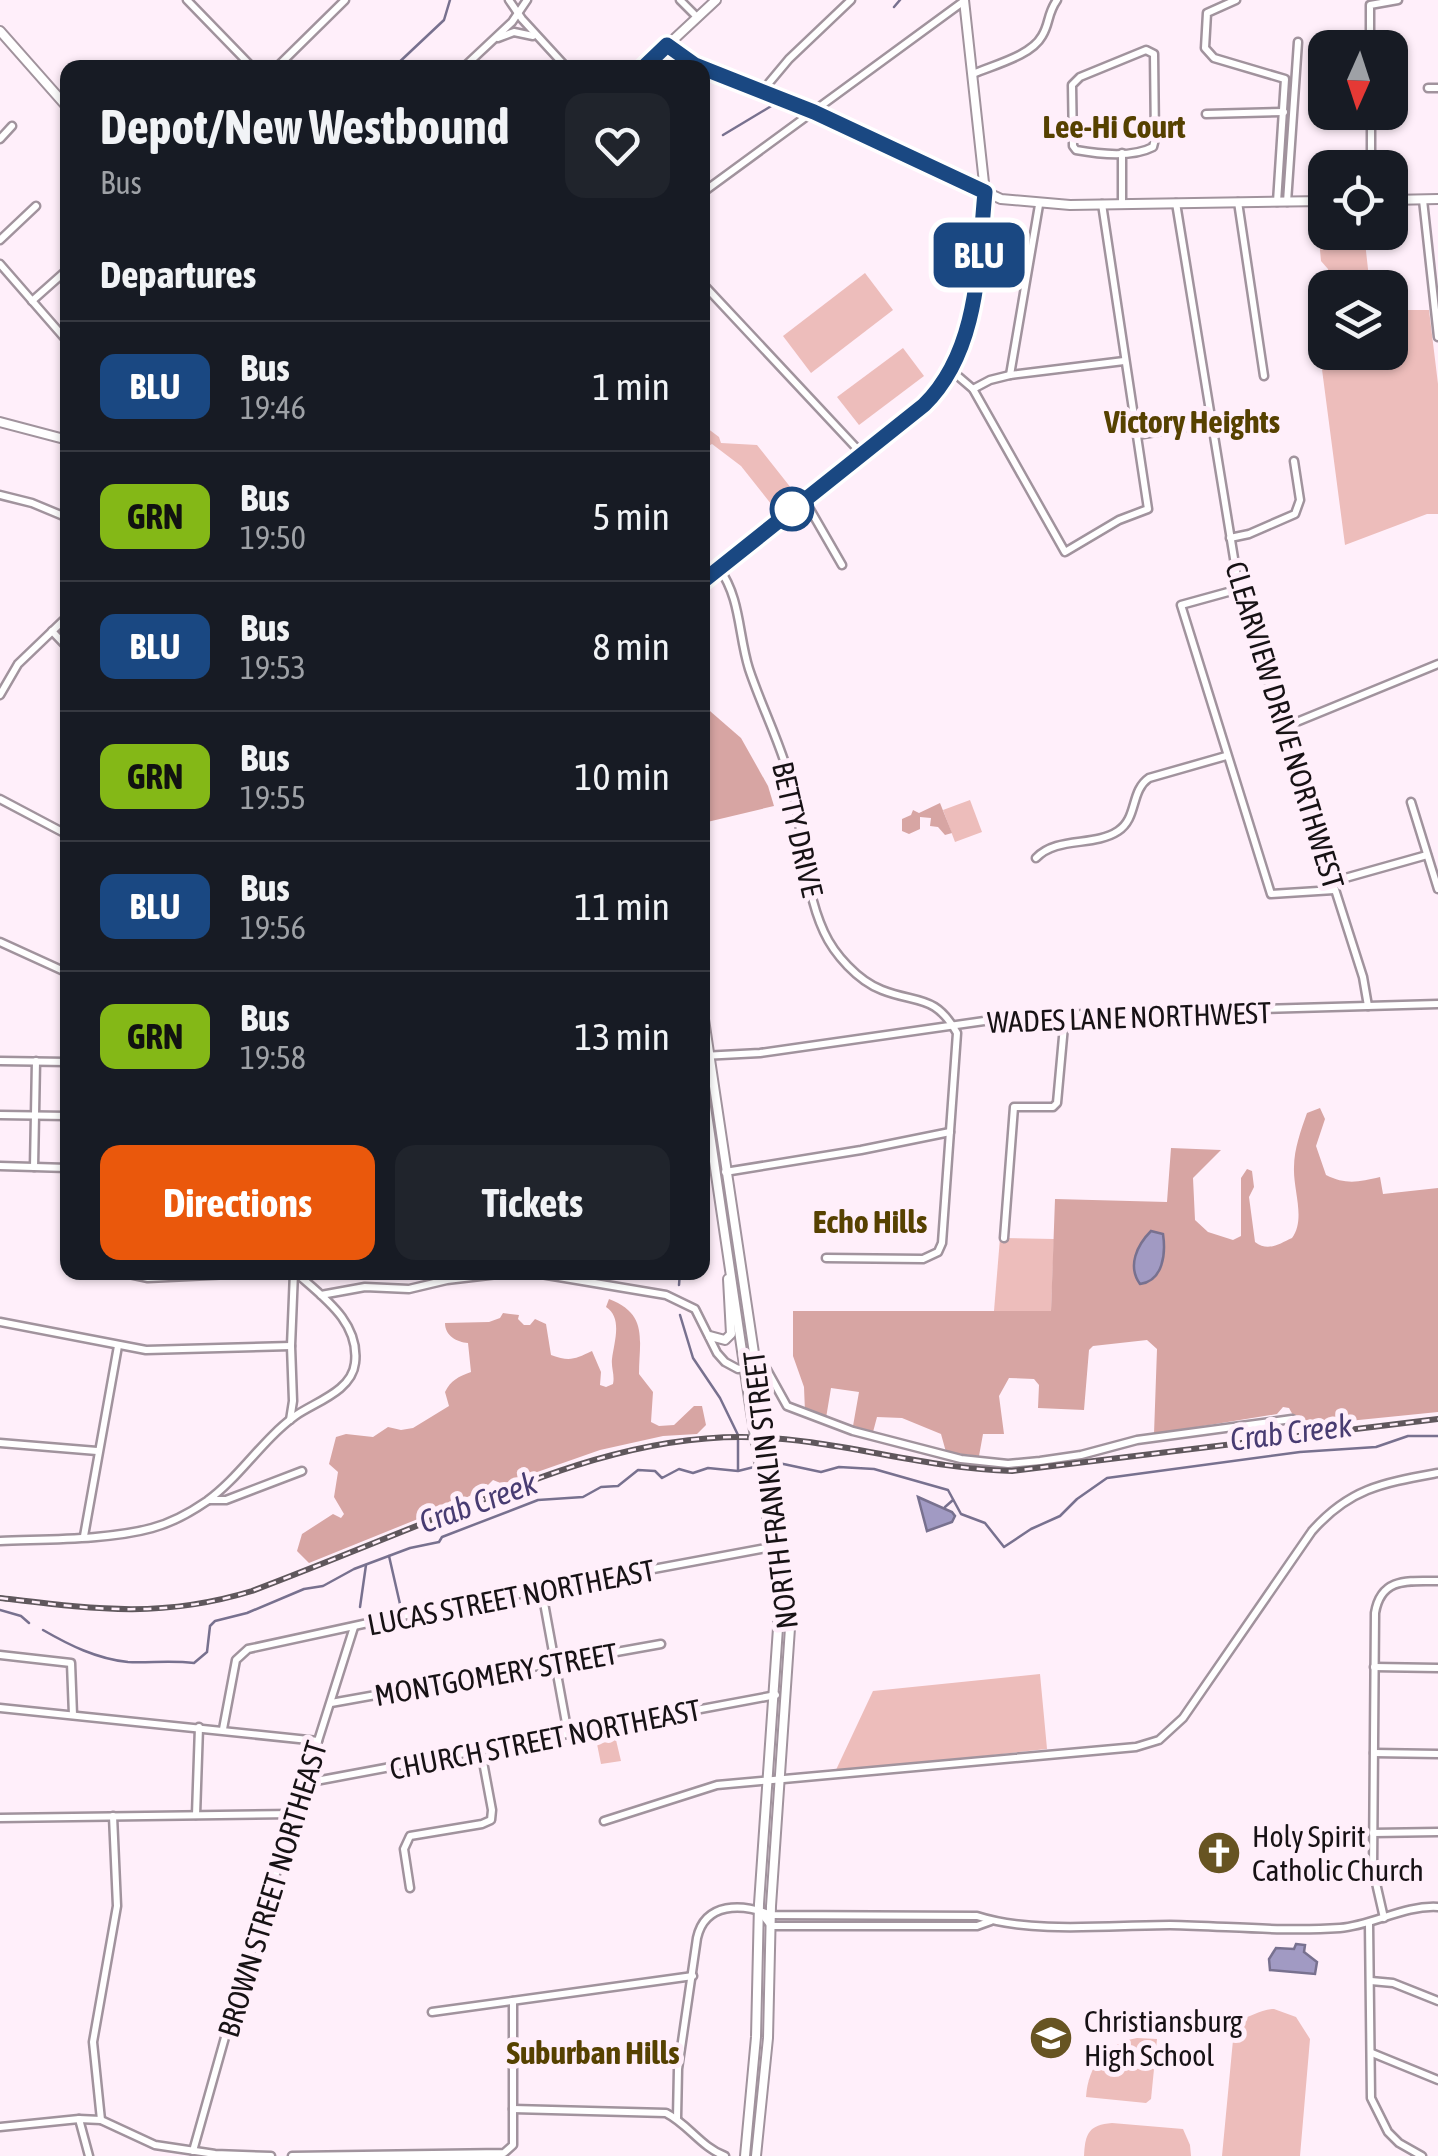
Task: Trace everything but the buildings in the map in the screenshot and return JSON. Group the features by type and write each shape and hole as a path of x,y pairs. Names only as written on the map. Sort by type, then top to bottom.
{"main road":[{"path":"651,60 716,0"},
{"path":"710,575 924,405 952,371 968,319 985,192 964,0"},
{"path":"0,31 60,99"},
{"path":"667,45 688,60"},
{"path":"710,71 814,112 1002,200 1039,204 1308,201"},
{"path":"1408,200 1438,199"},
{"path":"0,422 60,438"},
{"name":"NORTH FRANKLIN STREET","path":"710,1073 728,1172 790,1605 770,1926 768,2038 756,2156"},
{"name":"NORTH FRANKLIN STREET","path":"710,1134 778,1605 759,1910 756,2037 744,2156"},
{"path":"710,1336 725,1340 731,1334 727,1293 730,1264"}],"street":[{"path":"187,0 245,60"},
{"path":"284,60 345,0"},
{"path":"509,0 560,60"},
{"path":"471,60 527,0"},
{"path":"680,0 697,17"},
{"path":"763,90 789,59 851,0"},
{"path":"710,187 964,0"},
{"path":"973,74 1040,41 1048,12 1058,0"},
{"path":"1236,0 1207,13 1205,48 1214,58 1285,79 1282,202"},
{"path":"1370,30 1370,4 1398,0"},
{"path":"494,39 521,32 539,38"},
{"path":"1282,202 1298,42"},
{"path":"1150,50 1154,54 1153,147 1145,152 1122,153 1076,150 1073,146 1072,85 1080,77 1150,50"},
{"path":"1428,88 1438,88"},
{"path":"1206,114 1284,112"},
{"path":"0,139 12,126"},
{"path":"1122,153 1122,204"},
{"path":"1423,200 1438,337"},
{"path":"1238,202 1264,376"},
{"name":"CLEARVIEW DRIVE NORTHWEST","path":"1176,203 1239,590 1363,977 1368,1006"},
{"path":"1010,375 1039,204"},
{"path":"952,371 973,389 1065,552 1119,520 1148,510 1102,204"},
{"path":"0,240 36,206"},
{"path":"0,264 60,333"},
{"path":"32,301 60,276"},
{"path":"710,292 862,454"},
{"path":"973,389 1010,375 1124,361"},
{"path":"1137,435 1212,423"},
{"path":"1230,538 1295,514 1300,500 1294,461"},
{"path":"0,495 60,515"},
{"path":"804,500 842,565"},
{"name":"BETTY DRIVE","path":"719,568 735,596 748,667 785,761 814,903 826,936 844,961 874,986 933,1004 954,1026"},
{"path":"1239,590 1181,606 1271,894 1333,886 1427,855"},
{"path":"0,695 4,678 60,624"},
{"path":"52,631 60,640"},
{"path":"1282,728 1438,664"},
{"path":"1036,858 1050,848 1118,831 1132,814 1136,792 1149,778 1226,756"},
{"path":"0,799 60,829"},
{"path":"1411,802 1438,889"},
{"path":"0,942 60,969"},
{"name":"WADES LANE NORTHWEST","path":"710,1056 1019,1016 1438,1004"},
{"path":"1004,1238 1014,1106 1053,1107 1057,1103 1065,1015"},
{"path":"826,1258 924,1260 938,1252 942,1243 957,1048 954,1026"},
{"path":"0,1061 60,1062"},
{"path":"34,1167 36,1061"},
{"path":"0,1115 60,1116"},
{"path":"716,1174 950,1132"},
{"path":"0,1166 60,1168"},
{"path":"290,1420 295,1280"},
{"path":"0,1540 152,1528 208,1500 290,1420 341,1389 351,1379 355,1366 354,1340 349,1326 304,1280"},
{"path":"321,1295 365,1286 409,1290 455,1280"},
{"path":"575,1280 674,1297 694,1309 721,1358 738,1369 756,1366 766,1370 787,1406 802,1414 962,1459 1008,1464 1082,1456 1137,1440 1292,1419"},
{"path":"0,1322 118,1346 174,1351 291,1346"},
{"path":"84,1536 118,1346"},
{"path":"0,1443 97,1450"},
{"path":"208,1500 226,1500 249,1493 302,1470"},
{"path":"604,1821 717,1785 1124,1748 1159,1740 1183,1718 1312,1531 1337,1504 1356,1492 1381,1484 1438,1473"},
{"name":"LUCAS STREET NORTHEAST","path":"223,1729 236,1660 248,1649 782,1545"},
{"path":"1384,1918 1375,1886 1373,1833 1375,1613 1380,1594 1394,1582 1438,1581"},
{"path":"542,1592 568,1734"},
{"name":"BROWN STREET NORTHEAST","path":"193,2152 230,2016 354,1627"},
{"name":"MONTGOMERY STREET","path":"331,1704 660,1644"},
{"path":"0,1655 71,1663 72,1715"},
{"path":"1374,1667 1438,1668"},
{"name":"CHURCH STREET NORTHEAST","path":"305,1783 774,1694 786,1695"},
{"path":"0,1708 318,1741"},
{"path":"196,1815 199,1727"},
{"path":"410,1888 404,1848 407,1839 490,1820 492,1810 481,1751"},
{"path":"1374,1752 1438,1754"},
{"path":"0,1818 294,1814"},
{"path":"101,2120 93,2042 117,1906 113,1816"},
{"path":"1373,1833 1438,1832"},
{"path":"677,2118 678,2069 697,1938 704,1920 719,1910 731,1907 771,1915 977,1916 1038,1924 1307,1928 1369,1924 1408,1909 1438,1907"},
{"path":"759,1910 770,1926 978,1926 992,1920"},
{"path":"1369,1924 1371,2098 1374,2110 1398,2144 1422,2156"},
{"path":"432,2012 693,1976"},
{"path":"1370,1981 1393,1984 1438,2001"},
{"path":"292,2156 504,2152 513,2144 513,2001"},
{"path":"1372,2053 1438,2080"},
{"path":"513,2109 666,2113 677,2118 710,2150 724,2156"},
{"path":"78,2119 89,2156"},
{"path":"0,2127 101,2120 155,2145 193,2152 270,2156"}],"shaded area":[{"path":"1320,250 1366,250 1368,270 1328,270 1321,261"},
{"path":"865,273 893,310 811,373 783,336"},
{"path":"1408,310 1429,310 1438,384 1438,514 1427,514 1345,545 1322,370 1408,370"},
{"path":"903,348 924,376 859,425 837,397"},
{"path":"710,430 721,443 757,445 795,493 775,509 741,466 712,444"},
{"path":"710,711 741,738 768,786 774,806 710,821"},
{"path":"970,800 982,832 955,842 943,810"},
{"path":"940,803 952,833 945,835 938,827 930,826 931,818 920,817 920,829 909,834 902,831 902,819 913,810 919,813"},
{"path":"1320,1108 1325,1119 1316,1146 1326,1175 1353,1182 1380,1177 1383,1194 1438,1188 1438,1412 1299,1426 1289,1408 1283,1407 1277,1414 1154,1434 1157,1349 1147,1340 1093,1346 1089,1350 1084,1410 1038,1408 1039,1385 1034,1379 1009,1378 999,1396 1004,1434 983,1434 979,1456 946,1452 941,1434 902,1418 877,1417 873,1432 853,1426 859,1392 831,1388 826,1418 805,1412 804,1387 793,1356 793,1311 1051,1311 1055,1199 1167,1202 1171,1148 1221,1150 1193,1178 1195,1220 1208,1232 1233,1240 1241,1236 1241,1178 1247,1169 1252,1171 1254,1187 1249,1197 1255,1242 1269,1247 1292,1238 1299,1213 1294,1176 1297,1146 1307,1113"},
{"path":"1151,1231 1163,1234 1163,1258 1154,1278 1140,1284 1134,1270 1135,1256"},
{"path":"1000,1238 1054,1239 1051,1311 994,1311"},
{"path":"609,1299 631,1312 636,1321 639,1374 653,1392 651,1422 674,1425 694,1406 702,1406 706,1425 697,1434 663,1436 600,1450 503,1484 493,1480 450,1506 309,1563 297,1551 302,1534 333,1514 341,1518 344,1514 334,1497 338,1472 329,1464 336,1437 373,1437 388,1427 413,1428 449,1406 447,1388 455,1379 471,1372 468,1343 452,1338 445,1323 489,1322 503,1313 519,1315 524,1325 535,1319 546,1324 551,1355 572,1359 592,1351 601,1372 600,1385 606,1387 613,1384 616,1331 614,1317 606,1307"},
{"path":"918,1497 952,1512 952,1522 927,1531"},
{"path":"1040,1674 1047,1749 835,1772 873,1691"},
{"path":"616,1740 621,1761 601,1764 597,1744"},
{"path":"1296,1944 1305,1945 1304,1952 1317,1962 1315,1974 1270,1970 1269,1959 1276,1948 1294,1949"},
{"path":"1274,2009 1296,2017 1310,2039 1300,2156 1222,2156 1235,2019"},
{"path":"1137,2038 1157,2039 1151,2099 1146,2103 1086,2097 1090,2075 1101,2058 1116,2045"},
{"path":"1112,2123 1183,2129 1191,2156 1084,2156 1090,2132"}],"waterway":[{"path":"402,60 444,20 450,0"},
{"path":"894,7 900,0"},
{"path":"723,135 773,105"},
{"path":"679,1280 679,1285"},
{"path":"680,1315 693,1358 720,1398 738,1435 738,1470"},
{"name":"Crab Creek","path":"43,1630 105,1658 194,1663 207,1652 210,1626 215,1621 247,1613 304,1589 323,1586 354,1569 410,1548 439,1542 442,1537 538,1500 583,1497 601,1487 618,1486 638,1470 655,1471 662,1478 679,1469 693,1473 708,1468 738,1471 774,1462 821,1472 839,1467 874,1469 948,1490 961,1514 985,1523 1004,1547 1060,1516 1107,1478 1300,1452 1376,1447 1408,1436 1438,1436"},
{"name":"Crab Creek","path":"945,1507 953,1500"},
{"path":"389,1556 400,1604"},
{"path":"360,1607 366,1565"},
{"name":"Crab Creek","path":"0,1610 21,1616 29,1623"}],"railway":[{"path":"0,1598 126,1609 219,1600 252,1591 556,1472 628,1451 702,1439 775,1438 944,1465 1012,1471 1438,1419"}],"bus line":[{"name":"BLU","path":"651,60 667,45 687,60"},
{"name":"BLU","path":"710,69 814,112 985,192 966,332 959,357 944,383 924,405 710,575"}],"place":[{"name":"Holy Spirit Catholic Church","path":"1219,1853"},
{"name":"Christiansburg High School","path":"1051,2038"}],"district":[{"name":"Lee-Hi Court","path":"1114,126"},
{"name":"Victory Heights","path":"1192,421"},
{"name":"Echo Hills","path":"870,1221"},
{"name":"Suburban Hills","path":"593,2052"}]}
